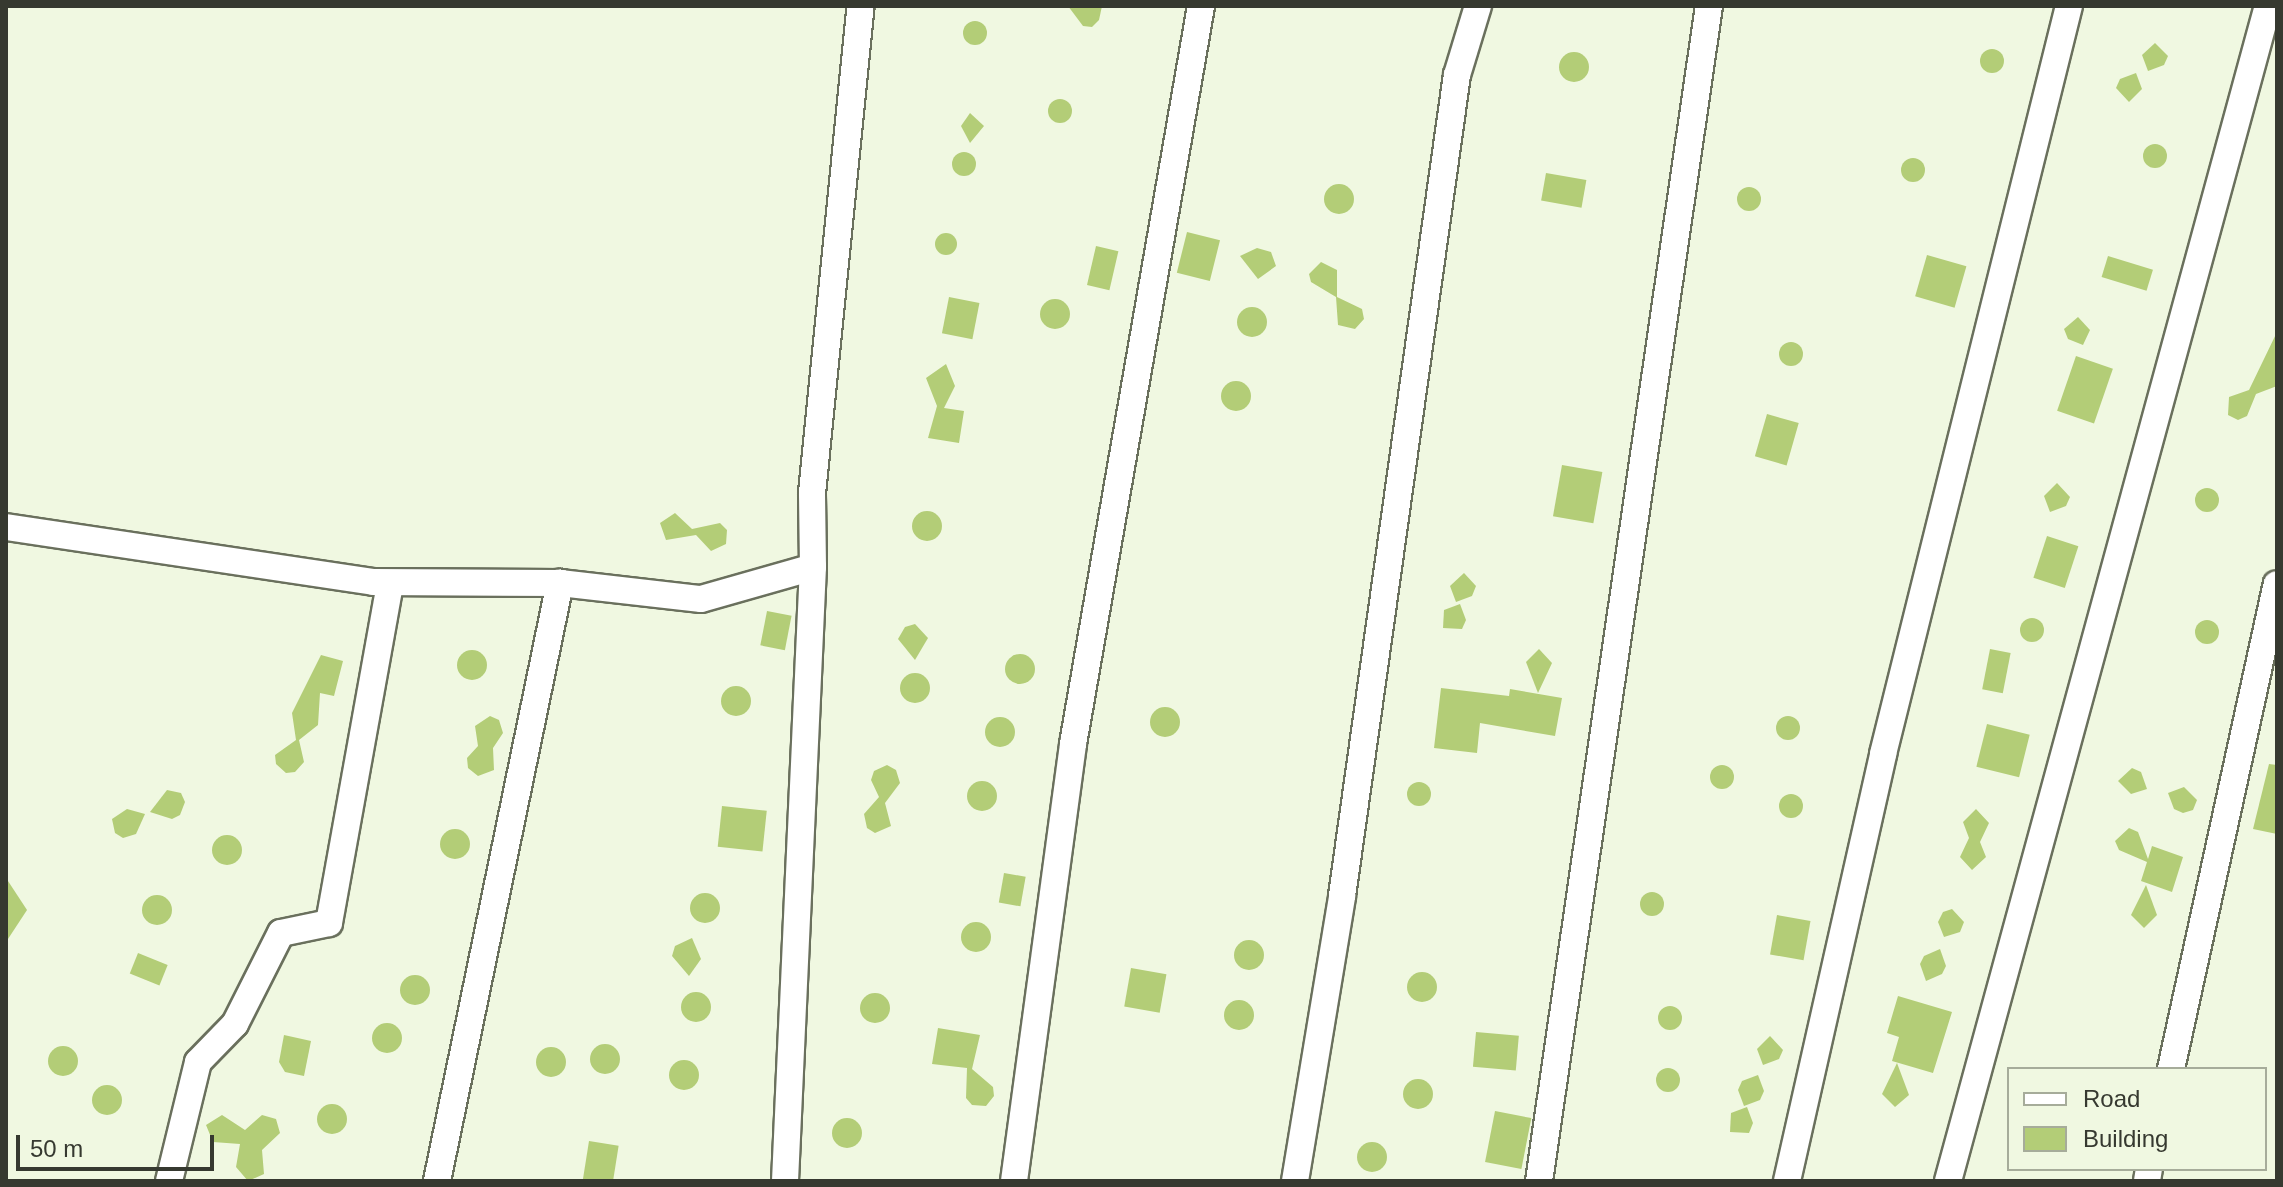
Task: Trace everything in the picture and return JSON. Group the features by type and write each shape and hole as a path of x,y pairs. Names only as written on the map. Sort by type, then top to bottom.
{"street":[{"path":"785,1181 813,567 812,493 861,6"},
{"path":"1014,1181 1073,744 1201,6"},
{"path":"1295,1181 1342,896 1457,75 1478,6"},
{"path":"1539,1181 1709,6"},
{"path":"1787,1181 1883,754 2069,6"},
{"path":"1948,1181 2268,6"},
{"path":"6,527 390,583 560,583 701,599 813,567"},
{"path":"169,1181 198,1062 235,1024 281,933 329,923 390,583"},
{"path":"437,1181 560,583"},
{"path":"2171,1067 2277,584"}],"building":[{"path":"1068,6 1102,6 1099,20 1092,27 1083,26"},
{"path":"975,21 983,25 987,33 983,41 975,45 967,41 963,33 967,25"},
{"path":"2155,43 2168,56 2164,65 2148,71 2142,55"},
{"path":"1992,49 2001,52 2004,61 2001,70 1992,73 1983,70 1980,61 1983,52"},
{"path":"1574,52 1584,57 1589,67 1584,77 1574,82 1564,77 1559,67 1564,57"},
{"path":"2136,73 2142,89 2129,102 2116,88 2120,79"},
{"path":"1060,99 1068,103 1072,111 1068,119 1060,123 1052,119 1048,111 1052,103"},
{"path":"970,113 984,126 970,143 961,126"},
{"path":"2155,144 2164,147 2167,156 2164,165 2155,168 2146,165 2143,156 2146,147"},
{"path":"964,152 975,159 976,164 969,175 964,176 953,169 952,164 959,153"},
{"path":"1913,158 1922,161 1925,170 1922,179 1913,182 1904,179 1901,170 1904,161"},
{"path":"1546,173 1586,180 1582,208 1541,201"},
{"path":"1339,184 1345,185 1353,193 1353,205 1345,213 1339,214 1333,213 1325,205 1324,199 1325,193 1333,185"},
{"path":"1749,187 1758,190 1761,199 1758,208 1749,211 1740,208 1737,199 1740,190"},
{"path":"1187,232 1220,240 1210,281 1177,273"},
{"path":"942,233 950,233 957,244 950,255 942,255 935,248 935,240"},
{"path":"1096,246 1118,251 1109,290 1087,285"},
{"path":"1257,248 1271,252 1276,266 1258,279 1240,256"},
{"path":"1927,255 1966,266 1955,308 1915,296"},
{"path":"2108,256 2153,270 2147,291 2102,277"},
{"path":"1321,262 1337,270 1337,297 1362,309 1364,319 1355,329 1338,325 1336,297 1311,282 1309,274"},
{"path":"949,297 979,303 972,339 942,333"},
{"path":"1055,299 1061,300 1069,308 1069,320 1061,328 1055,329 1049,328 1041,320 1040,314 1041,308 1049,300"},
{"path":"1252,307 1258,308 1266,316 1266,328 1258,336 1252,337 1246,336 1238,328 1237,322 1238,316 1246,308"},
{"path":"2078,317 2090,330 2083,345 2068,339 2064,329"},
{"path":"2277,332 2277,386 2256,394 2247,416 2238,420 2228,415 2229,397 2249,390"},
{"path":"1791,342 1800,345 1803,354 1800,363 1791,366 1782,363 1779,354 1782,345"},
{"path":"2076,356 2113,369 2094,424 2057,411"},
{"path":"946,364 955,386 944,408 964,411 959,443 928,438 937,406 926,378"},
{"path":"1236,381 1246,386 1251,396 1246,406 1236,411 1226,406 1221,396 1226,386"},
{"path":"1767,414 1799,423 1787,465 1755,456"},
{"path":"1562,465 1602,472 1593,523 1553,516"},
{"path":"2057,483 2070,497 2066,506 2050,512 2044,496"},
{"path":"2207,488 2216,491 2219,500 2216,509 2207,512 2198,509 2195,500 2198,491"},
{"path":"927,511 937,516 942,526 937,536 927,541 917,536 912,526 917,516"},
{"path":"675,513 692,529 720,523 727,530 726,544 711,551 696,535 666,540 660,523"},
{"path":"2047,536 2078,546 2065,588 2033,578"},
{"path":"1464,573 1476,586 1472,596 1456,602 1450,586"},
{"path":"1460,604 1466,620 1462,629 1443,628 1444,610"},
{"path":"767,611 792,616 785,650 760,645"},
{"path":"2032,618 2041,621 2044,630 2041,639 2032,642 2023,639 2020,630 2023,621"},
{"path":"2207,620 2216,623 2219,632 2216,641 2207,644 2198,641 2195,632 2198,623"},
{"path":"915,624 928,638 915,660 898,639 905,627"},
{"path":"1539,649 1552,663 1538,693 1526,662"},
{"path":"1990,649 2011,653 2003,693 1982,689"},
{"path":"472,650 482,655 487,665 482,675 472,680 462,675 457,665 462,655"},
{"path":"1020,654 1026,655 1034,663 1034,675 1026,683 1020,684 1014,683 1006,675 1005,669 1006,663 1014,655"},
{"path":"321,655 343,661 334,696 320,693 318,725 299,740 304,762 295,772 286,773 276,764 275,755 296,740 292,713"},
{"path":"915,673 926,677 930,688 926,699 915,703 904,699 900,688 904,677"},
{"path":"736,686 746,691 751,701 746,711 736,716 726,711 721,701 726,691"},
{"path":"1441,688 1509,696 1510,689 1562,698 1555,736 1480,723 1477,753 1434,748"},
{"path":"1165,707 1175,712 1180,722 1175,732 1165,737 1155,732 1150,722 1155,712"},
{"path":"490,716 499,720 503,733 493,748 494,770 478,776 468,768 467,758 478,746 475,726"},
{"path":"1788,716 1797,719 1800,728 1797,737 1788,740 1779,737 1776,728 1779,719"},
{"path":"1000,717 1010,722 1015,732 1010,742 1000,747 990,742 985,732 990,722"},
{"path":"1987,724 2030,735 2019,777 1976,767"},
{"path":"2269,764 2277,765 2277,834 2253,829"},
{"path":"887,765 896,770 900,783 885,803 891,826 875,833 867,828 864,814 879,797 871,780 874,771"},
{"path":"1722,765 1731,768 1734,777 1731,786 1722,789 1713,786 1710,777 1713,768"},
{"path":"2132,768 2141,772 2147,789 2131,794 2118,781"},
{"path":"982,781 988,782 996,790 996,802 988,810 982,811 976,810 968,802 967,796 968,790 976,782"},
{"path":"1419,782 1428,785 1431,794 1428,803 1419,806 1410,803 1407,794 1410,785"},
{"path":"2184,787 2197,800 2193,810 2183,813 2174,809 2168,793"},
{"path":"167,790 181,793 185,802 180,815 172,819 150,812"},
{"path":"1791,794 1800,797 1803,806 1800,815 1791,818 1782,815 1779,806 1782,797"},
{"path":"722,806 767,811 762,851 718,847"},
{"path":"127,809 145,814 136,834 123,838 115,833 112,819"},
{"path":"1976,809 1989,823 1980,842 1986,857 1972,870 1960,857 1969,838 1963,822"},
{"path":"2129,828 2138,832 2148,859 2152,846 2183,857 2172,892 2141,881 2147,862 2119,850 2115,841"},
{"path":"455,829 465,834 470,844 465,854 455,859 445,854 440,844 445,834"},
{"path":"227,835 237,840 242,850 237,860 227,865 217,860 212,850 217,840"},
{"path":"1004,873 1026,877 1020,906 999,903"},
{"path":"6,878 27,910 6,942"},
{"path":"2146,885 2157,915 2144,928 2131,915"},
{"path":"1652,892 1661,895 1664,904 1661,913 1652,916 1643,913 1640,904 1643,895"},
{"path":"705,893 711,894 719,902 719,914 711,922 705,923 699,922 691,914 690,908 691,902 699,894"},
{"path":"157,895 163,896 171,904 171,916 163,924 157,925 151,924 143,916 142,910 143,904 151,896"},
{"path":"1952,909 1964,922 1960,932 1944,937 1938,922 1943,912"},
{"path":"1777,915 1810,921 1804,960 1770,954"},
{"path":"976,922 982,923 990,931 990,943 982,951 976,952 970,951 962,943 961,937 962,931 970,923"},
{"path":"692,938 701,959 689,976 672,956 675,946"},
{"path":"1249,940 1255,941 1263,949 1263,961 1255,969 1249,970 1243,969 1235,961 1234,955 1235,949 1243,941"},
{"path":"1940,949 1946,966 1942,974 1926,981 1920,964 1924,956"},
{"path":"138,953 168,965 159,985 130,973"},
{"path":"1131,968 1166,974 1160,1013 1124,1006"},
{"path":"1422,972 1432,977 1437,987 1432,997 1422,1002 1412,997 1407,987 1412,977"},
{"path":"415,975 421,976 429,984 429,996 421,1004 415,1005 409,1004 401,996 400,990 401,984 409,976"},
{"path":"696,992 702,993 710,1001 710,1013 702,1021 696,1022 690,1021 682,1013 681,1007 682,1001 690,993"},
{"path":"875,993 885,998 890,1008 885,1018 875,1023 865,1018 860,1008 865,998"},
{"path":"1898,996 1952,1012 1933,1073 1892,1061 1899,1037 1887,1033"},
{"path":"1239,1000 1245,1001 1253,1009 1253,1021 1245,1029 1239,1030 1233,1029 1225,1021 1224,1015 1225,1009 1233,1001"},
{"path":"1670,1006 1679,1009 1682,1018 1679,1027 1670,1030 1661,1027 1658,1018 1661,1009"},
{"path":"387,1023 398,1027 402,1038 398,1049 387,1053 376,1049 372,1038 376,1027"},
{"path":"938,1028 980,1035 972,1069 993,1087 994,1096 986,1106 972,1105 966,1098 967,1068 932,1064"},
{"path":"1476,1032 1519,1036 1516,1071 1473,1067"},
{"path":"284,1035 311,1041 304,1076 285,1072 279,1062"},
{"path":"1770,1036 1783,1050 1779,1059 1763,1065 1757,1049"},
{"path":"605,1044 616,1048 620,1059 616,1070 605,1074 594,1070 590,1059 594,1048"},
{"path":"63,1046 69,1047 77,1055 77,1067 69,1075 63,1076 57,1075 49,1067 48,1061 49,1055 57,1047"},
{"path":"551,1047 557,1048 565,1056 565,1068 557,1076 551,1077 545,1076 537,1068 536,1062 537,1056 545,1048"},
{"path":"684,1060 694,1065 699,1075 694,1085 684,1090 674,1085 669,1075 674,1065"},
{"path":"1897,1063 1909,1095 1895,1107 1882,1094"},
{"path":"1668,1068 1677,1071 1680,1080 1677,1089 1668,1092 1659,1089 1656,1080 1659,1071"},
{"path":"1758,1075 1764,1091 1760,1100 1744,1106 1738,1090 1742,1081"},
{"path":"1418,1079 1428,1084 1433,1094 1428,1104 1418,1109 1408,1104 1403,1094 1408,1084"},
{"path":"107,1085 113,1086 121,1094 121,1106 113,1114 107,1115 101,1114 93,1106 92,1100 93,1094 101,1086"},
{"path":"332,1104 338,1105 346,1113 346,1125 338,1133 332,1134 326,1133 318,1125 317,1119 318,1113 326,1105"},
{"path":"1747,1107 1753,1123 1749,1133 1730,1132 1731,1113"},
{"path":"1495,1111 1531,1118 1521,1169 1485,1162"},
{"path":"222,1115 245,1130 262,1115 276,1119 280,1133 262,1150 264,1174 248,1181 236,1167 240,1144 213,1142 206,1125"},
{"path":"847,1118 853,1119 861,1127 861,1139 853,1147 847,1148 841,1147 833,1139 832,1133 833,1127 841,1119"},
{"path":"589,1141 619,1146 613,1181 583,1181"},
{"path":"1372,1142 1382,1147 1387,1157 1382,1167 1372,1172 1362,1167 1357,1157 1362,1147"}]}
